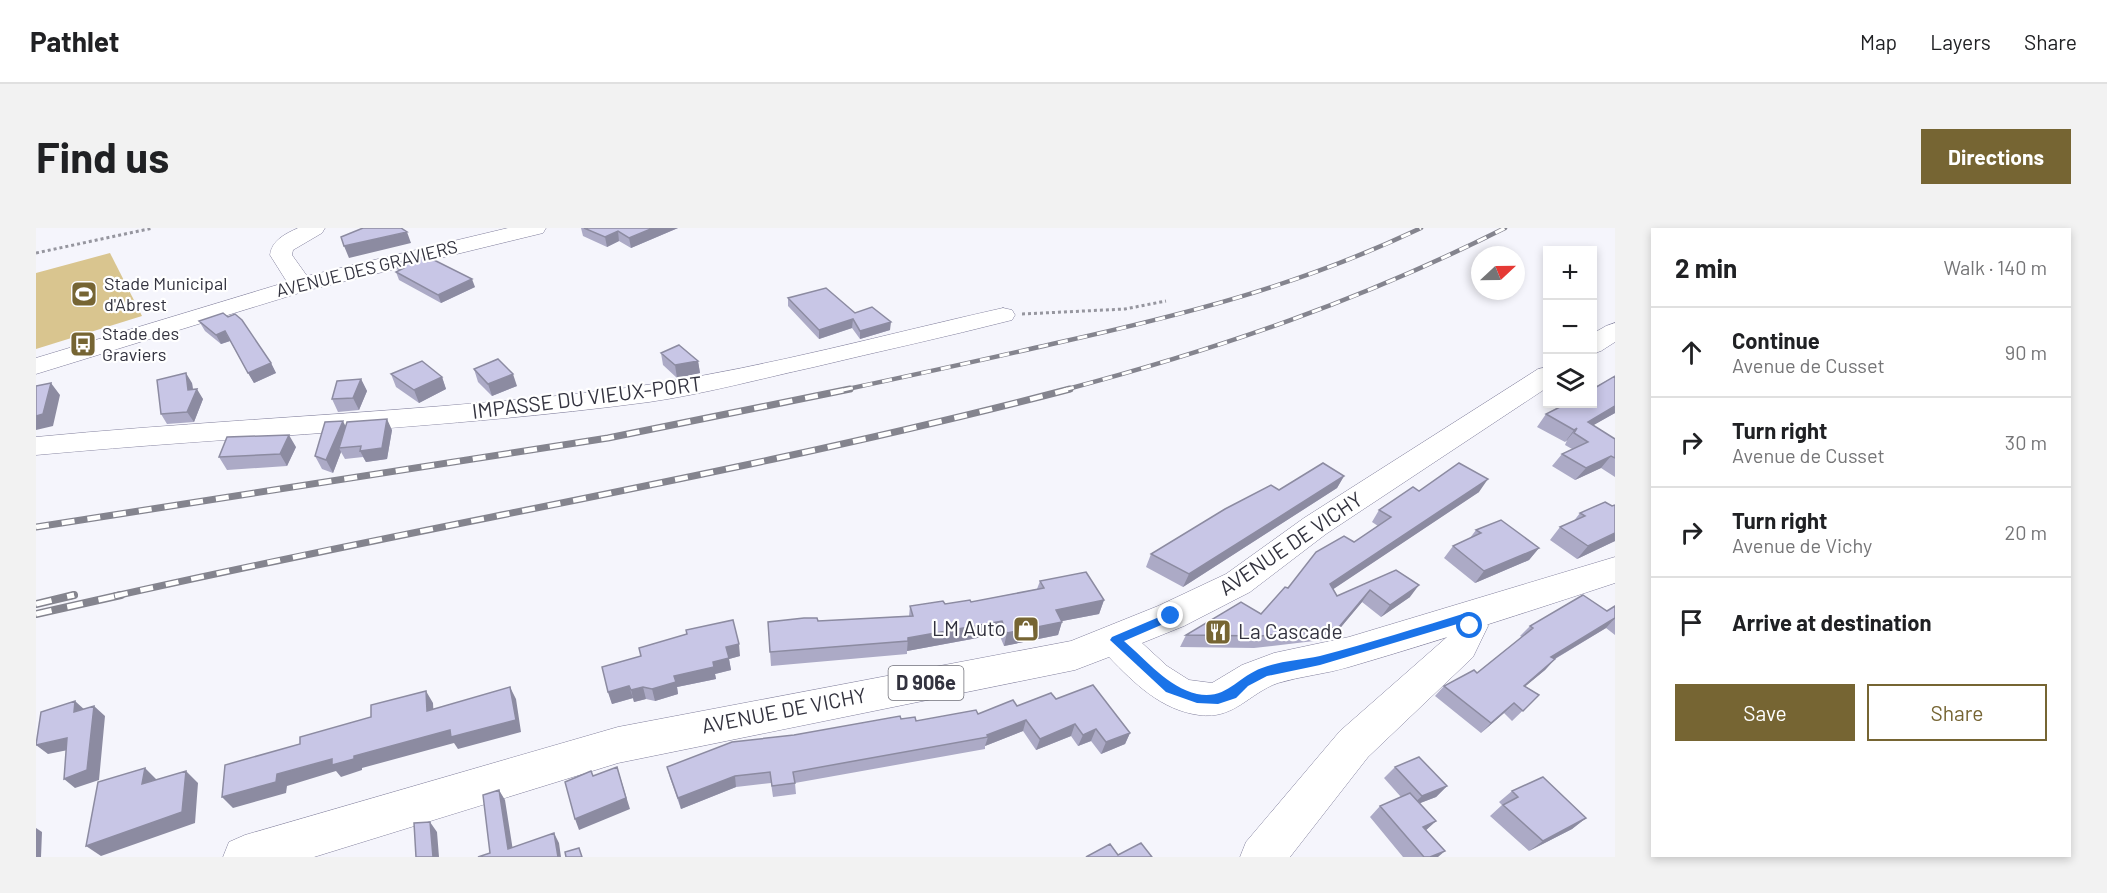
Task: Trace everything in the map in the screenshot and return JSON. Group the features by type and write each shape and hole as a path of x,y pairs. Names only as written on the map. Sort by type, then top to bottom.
{"street":[{"path":"301,285 281,255 282,248 293,239 314,228"},
{"name":"AVENUE DES GRAVIERS","path":"36,361 147,326 301,285 536,228"},
{"name":"AVENUE DES GRAVIERS","path":"36,366 233,304"},
{"name":"IMPASSE DU VIEUX-PORT","path":"36,446 165,434 329,424 535,407 651,393 709,383 1003,315"},
{"path":"1597,343 1615,331"},
{"name":"AVENUE DE VICHY","path":"245,857 618,745 1075,655 1171,616 1238,583 1315,526 1543,378"},
{"path":"1115,640 1170,688 1197,699 1218,699 1232,694 1244,683 1265,672 1320,660 1615,570"},
{"path":"1262,857 1354,744 1460,647 1470,626 1469,616"}],"path":[{"path":"36,253 153,228"},
{"path":"1003,315 1125,309 1166,301"}],"shaded area":[{"name":"Stade Municipal d'Abrest","path":"110,253 142,316 36,349 36,273"}],"building":[{"path":"363,228 401,228 407,232 344,246 341,237"},
{"path":"584,228 653,228 629,238 618,231 605,237"},
{"path":"426,256 472,279 438,295 396,272 404,268 395,263"},
{"path":"826,288 855,313 872,307 891,322 860,331 853,319 819,330 788,298"},
{"path":"223,313 228,317 235,314 242,320 271,363 248,373 225,331 216,335 199,321"},
{"path":"679,345 698,361 675,365 661,353"},
{"path":"498,359 513,374 488,384 474,369"},
{"path":"422,361 442,377 414,390 391,374"},
{"path":"186,373 188,390 197,389 187,412 161,414 157,380"},
{"path":"1615,376 1615,406 1588,422 1615,439 1615,458 1611,456 1586,468 1562,454 1588,442 1574,433 1577,428 1574,430 1546,414 1558,408 1597,408 1597,387"},
{"path":"361,379 353,398 332,399 337,381"},
{"path":"51,383 43,414 36,416 36,386"},
{"path":"387,419 382,448 360,451 361,446 339,448 347,422"},
{"path":"343,421 326,460 315,456 325,422"},
{"path":"289,435 280,454 219,457 227,437"},
{"path":"1323,463 1344,476 1189,574 1151,554 1225,509 1271,485 1279,490"},
{"path":"1459,463 1488,479 1330,584 1337,596 1396,570 1419,585 1390,605 1370,590 1339,627 1261,636 1186,635 1241,602 1261,614 1285,587 1288,588 1316,552 1344,536 1354,542 1391,517 1379,510 1413,487 1419,491"},
{"path":"1605,502 1612,506 1615,505 1615,533 1588,546 1560,527 1585,516 1580,513"},
{"path":"1501,520 1539,548 1484,571 1453,546 1481,533 1476,530"},
{"path":"1086,572 1104,600 1056,610 1062,622 1007,633 1002,621 908,638 908,641 770,652 768,622 804,618 817,618 818,621 913,616 910,606 943,601 945,604 970,600 971,602 1044,588 1040,581"},
{"path":"1583,595 1607,611 1615,606 1615,618 1551,657 1555,659 1524,686 1539,695 1523,711 1514,703 1491,723 1444,686 1474,670 1477,673 1533,628 1530,626"},
{"path":"733,620 739,644 726,647 729,658 713,662 714,667 674,676 676,682 652,689 643,687 631,690 629,686 608,692 602,667 641,656 639,648 687,634 686,630"},
{"path":"1093,685 1130,733 1106,742 1096,729 1083,735 1075,724 1040,739 1026,720 987,735 988,737 793,772 795,783 772,786 770,772 735,776 678,798 667,767 732,742 794,735 900,716 901,719 915,717 916,721 976,710 978,714 1013,700 1017,706 1051,693 1056,699"},
{"path":"510,687 516,720 451,737 450,730 354,756 354,759 332,765 332,759 277,774 276,782 222,797 225,765 300,744 300,737 371,717 371,705 426,691 427,711"},
{"path":"75,701 74,712 94,706 87,770 64,779 67,738 36,745 41,712"},
{"path":"1419,757 1447,786 1422,796 1395,767"},
{"path":"617,767 626,798 575,819 565,782 591,771 593,776"},
{"path":"145,768 142,784 186,771 182,812 86,846 98,782"},
{"path":"1543,777 1586,818 1543,841 1503,805 1518,797 1512,791"},
{"path":"499,790 508,849 554,833 558,857 478,857 490,853 483,795"},
{"path":"1410,793 1436,821 1423,827 1445,851 1424,857 1380,806"},
{"path":"430,822 433,857 416,857 414,823"},
{"path":"1141,843 1152,857 1086,857 1110,844 1118,855"},
{"path":"579,848 582,857 566,857 565,852"}],"railway":[{"path":"843,390 974,362 1194,310 1330,267 1421,228"},
{"path":"1064,390 1178,358 1289,321 1398,278 1505,228"},
{"path":"36,527 608,438 850,389"},
{"path":"115,596 713,472 951,419 1070,389"},
{"path":"36,604 74,595 70,596"},
{"path":"36,614 121,595"}],"place":[{"name":"Stade Municipal d'Abrest","path":"84,294"},
{"name":"Stade des Graviers","path":"83,344"},
{"name":"LM Auto","path":"1026,629"},
{"name":"La Cascade","path":"1218,632"}],"route":[{"path":"1171,616 1115,640 1170,688 1197,699 1218,699 1232,694 1244,683 1265,672 1320,660 1469,616 1470,626"}]}
